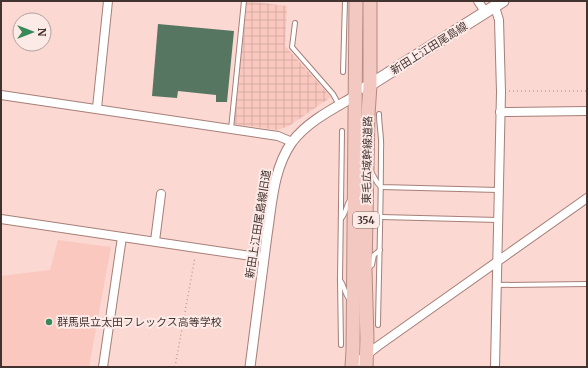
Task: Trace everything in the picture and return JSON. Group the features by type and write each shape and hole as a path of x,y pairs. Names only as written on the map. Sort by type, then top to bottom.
{"highway":[{"name":"東毛広域幹線道路","path":"352,367 354,304 355,96 350,18 356,1"},
{"name":"東毛広域幹線道路","path":"366,361 365,270 370,84 370,1"}],"main road":[{"name":"新田上江田尾島線","path":"355,96 370,84 495,7"}],"street":[{"path":"97,108 108,1"},
{"path":"478,1 495,7 499,20 501,92 495,367"},
{"path":"1,95 278,136 292,142"},
{"name":"新田上江田尾島線旧道","path":"250,367 276,178 283,156 292,142 307,127 355,96"},
{"path":"500,112 587,111"},
{"path":"154,241 161,194"},
{"path":"352,367 366,361 498,262 587,198"},
{"path":"1,218 264,258"},
{"path":"103,367 122,237"}],"lane":[{"path":"231,129 244,1"},
{"path":"343,72 350,18 345,1"},
{"path":"295,23 292,47 333,94 339,105"},
{"path":"378,324 382,141 379,128 379,114"},
{"path":"341,345 340,280 342,131"},
{"path":"368,167 377,184 381,186 498,190"},
{"path":"341,219 345,214 347,204 354,193"},
{"path":"381,217 498,220"},
{"path":"365,270 372,264 374,255 380,250"},
{"path":"340,280 344,285 346,296 354,304"},
{"path":"497,285 587,284"}],"path":[{"path":"501,92 587,91"},
{"path":"175,367 196,248"}],"shaded area":[{"path":"247,1 287,6 285,46 331,97 289,126 277,130 234,124"},
{"name":"群馬県立太田フレックス高等学校","path":"58,240 111,247 89,367 1,367 1,276 50,270"}],"building":[{"path":"158,24 234,31 227,102 216,102 216,95 178,91 177,98 152,96"}],"place":[{"name":"群馬県立太田フレックス高等学校","path":"49,322"}]}
